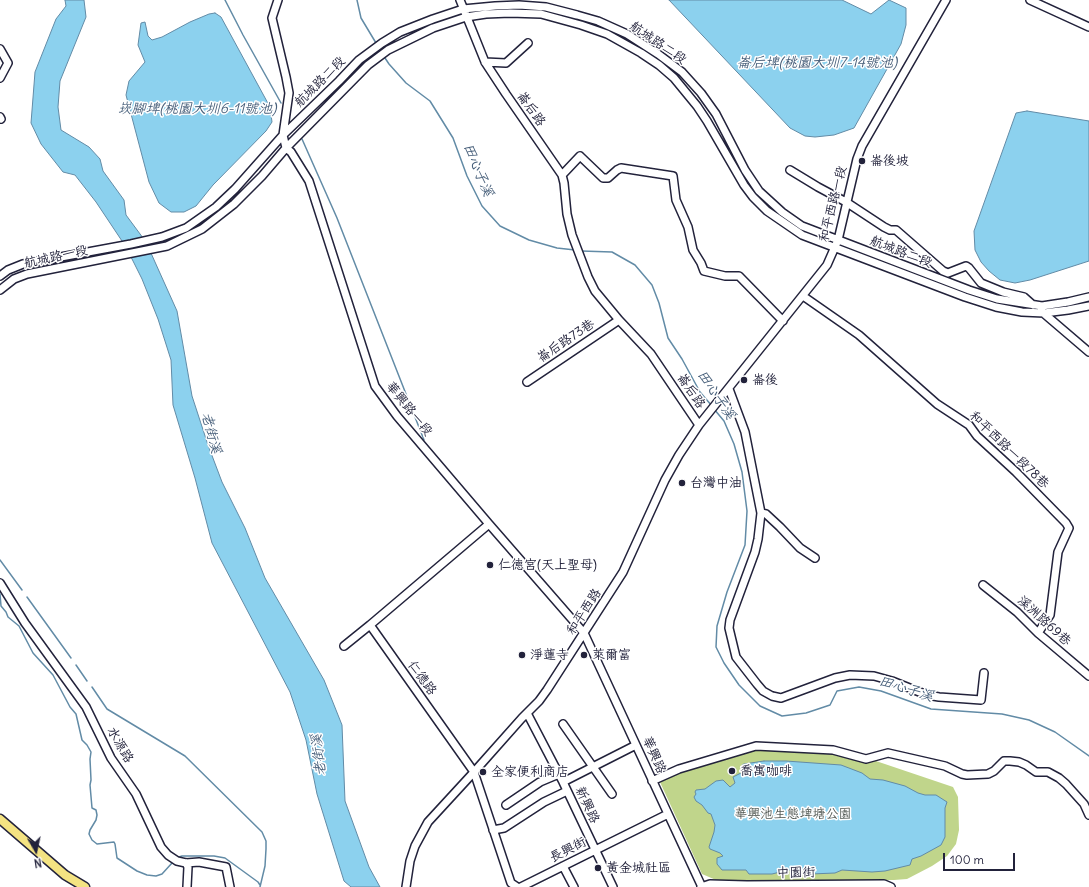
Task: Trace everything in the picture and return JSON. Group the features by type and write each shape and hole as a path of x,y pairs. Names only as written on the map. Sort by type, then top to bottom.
{"main road":[{"path":"0,819 65,875 85,887"}],"street":[{"path":"278,0 272,18 289,93 282,135"},
{"name":"崙后路","path":"460,0 485,62 562,175 567,214 572,235 595,291 619,320 651,354 699,425"},
{"name":"和平西路一段","path":"706,417 827,265 838,240 846,202 857,159 862,146 946,0"},
{"path":"1030,0 1089,27"},
{"name":"航城路二段","path":"162,237 186,228 216,207 234,190 282,135 364,56 382,43 400,32 463,9 519,5 546,7 577,14 598,21 627,34 682,72 701,93 716,114 745,170 759,191 782,212 802,226 997,299 1042,306 1089,297"},
{"name":"航城路二段","path":"168,246 202,229 234,204 368,64 388,50 433,28 466,17 510,13 540,14 608,34 641,52 659,65 674,78 697,106 744,185 753,197 768,212 802,235 996,308 1022,312 1044,313 1089,306"},
{"path":"485,62 506,63 528,43"},
{"path":"0,49 8,63 0,78"},
{"name":"華興路一段","path":"282,135 286,148 291,152 309,181 375,386 398,416 489,524 584,633"},
{"path":"562,175 580,156 603,178 608,178 621,168 673,176 676,200 688,227 693,250 701,263 704,272 725,276 739,276 782,321"},
{"path":"790,170 846,202 884,227 890,230 896,230 943,271 948,273 966,266 981,283 1003,292 1024,297 1089,352"},
{"name":"航城路一段","path":"0,276 8,270 23,264 93,252 162,237"},
{"name":"航城路一段","path":"0,290 14,279 27,274 168,246"},
{"name":"和平西路一段78巷","path":"803,296 859,335 937,404 969,425 977,436 1016,472 1066,523 1069,528 1058,552 1050,615 1038,633"},
{"name":"崙后路73巷","path":"527,382 619,320"},
{"path":"729,388 745,432 761,513 755,552 730,620 729,628 736,657 756,684 763,691 772,696 781,698 835,678 850,675 884,678 927,695 981,700 984,673"},
{"name":"和平西路","path":"406,885 410,860 415,846 428,822 539,701 547,690 624,572 665,480 679,455 706,417"},
{"path":"761,513 766,514 800,548 815,558"},
{"path":"344,646 489,524"},
{"name":"水源路","path":"0,583 25,623 86,707 111,758 136,794 161,847 172,859 177,861 186,863 199,862 226,867 230,887"},
{"name":"溪洲路69巷","path":"983,584 1089,676"},
{"name":"仁德路","path":"370,625 474,772 511,883 516,887"},
{"name":"華興路","path":"584,633 602,669 701,887"},
{"name":"新興路","path":"527,713 563,782 613,887"},
{"path":"563,724 612,794"},
{"path":"563,782 636,745"},
{"path":"652,781 679,770 756,746 833,750 866,759 888,753 945,766 967,775 988,774 994,771 1004,761 1010,761 1019,762 1036,772 1048,772 1059,778 1084,804 1089,815"},
{"path":"506,805 540,782 559,774"},
{"path":"493,830 504,828 544,802 567,791"},
{"name":"長興街","path":"521,887 668,814"},
{"path":"186,863 188,867 187,887"},
{"path":"563,866 574,887"},
{"name":"中園街","path":"701,887 710,884 747,886 884,884 891,887"}],"green space":[{"name":"華興池生態埤塘公園","path":"763,748 831,751 873,760 953,787 958,797 959,830 956,844 947,856 907,879 716,880 702,874 660,782 683,771 715,760"}],"water":[{"name":"老街溪","path":"65,0 84,0 86,17 60,81 58,107 61,130 89,147 100,159 103,171 124,200 126,215 146,242 177,311 192,396 222,482 245,528 265,578 324,680 342,725 345,801 369,867 380,887 351,887 344,881 317,794 306,740 290,692 212,543 195,478 173,405 171,360 158,319 142,279 126,247 96,202 75,175 63,172 41,144 31,123 35,72 56,19 66,6"},
{"name":"崙后埤(桃園大圳7-14號池)","path":"669,0 842,0 871,14 889,0 906,8 906,25 901,44 854,128 834,135 815,137 805,136 790,128"},
{"name":"崁腳埤(桃園大圳6-11號池)","path":"215,13 221,17 270,107 272,122 266,131 213,185 196,206 184,212 171,212 159,203 149,182 126,95 129,81 145,62 138,45 141,23 145,22 148,36 152,40 162,37 190,22"},
{"path":"1027,111 1089,121 1089,261 1030,280 1015,283 1000,280 981,262 975,250 974,231 1016,113"},
{"name":"華興池生態埤塘公園","path":"764,761 841,765 862,773 870,779 883,780 905,786 925,795 936,795 947,802 945,808 945,837 941,845 921,856 912,859 910,865 885,871 872,872 842,870 835,873 811,874 808,871 788,870 772,874 749,874 746,870 722,870 717,864 717,858 723,856 709,847 715,825 711,814 708,813 702,805 696,801 694,797 696,794 695,792 696,790 705,789 716,781 723,780 730,787 735,783 733,777 741,773 744,774 747,770 742,765"}],"waterway":[{"path":"225,0 281,103"},
{"name":"田心子溪","path":"357,0 361,18 376,43"},
{"name":"田心子溪","path":"383,55 406,83 430,101 453,138 467,176 482,206 500,226 529,240 557,248 575,250"},
{"path":"302,139 337,218 424,440"},
{"name":"田心子溪","path":"581,251 612,252 635,265 652,285 659,303 668,338 682,359 700,392 712,406"},
{"name":"田心子溪","path":"714,409 724,421 734,444 742,472 747,511 745,545 727,592 717,626 716,647 724,663 739,685 760,706 782,716 806,713 830,705 837,691 859,687 881,691 931,709 1002,714 1029,720 1055,732 1089,756"},
{"path":"0,560 22,590"},
{"path":"0,594 1,606 8,617 19,626 33,653 53,675 70,707 76,714 82,740 91,752 90,785 92,808 96,810 97,815 89,834 92,840 97,844 114,842 117,858 137,871 147,875 156,876 162,874 172,863"},
{"path":"27,597 71,658"},
{"path":"76,665 87,681"},
{"path":"92,687 107,709 185,756 262,832 266,841 266,849 265,866 260,887"},
{"path":"176,858 182,856 214,856 225,858 260,885"}],"place":[{"name":"崙後坡","path":"862,161"},
{"name":"崙後","path":"744,380"},
{"name":"台灣中油","path":"682,483"},
{"name":"仁德宮(天上聖母)","path":"490,565"},
{"name":"淨蓮寺","path":"522,655"},
{"name":"萊爾富","path":"584,655"},
{"name":"喬寓咖啡","path":"732,771"},
{"name":"全家便利商店","path":"483,772"},
{"name":"黃金城社區","path":"598,868"}]}
